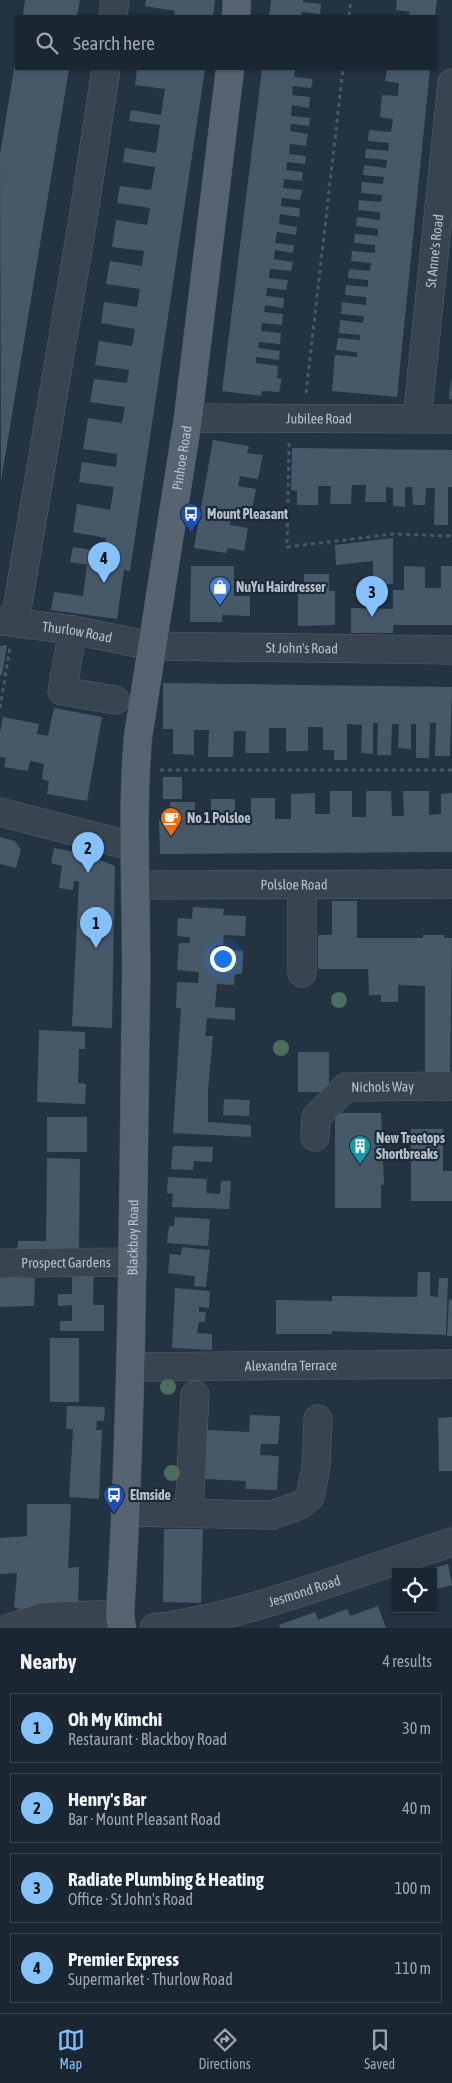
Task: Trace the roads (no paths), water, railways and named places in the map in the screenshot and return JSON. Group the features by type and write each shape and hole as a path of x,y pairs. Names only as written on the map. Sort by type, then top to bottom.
{"main road":[{"path":"236,15 237,0"},
{"name":"Pinhoe Road","path":"135,847 136,770 152,646 188,418 230,70"},
{"name":"Blackboy Road","path":"121,1621 133,1262 135,847"}],"street":[{"path":"113,15 115,0"},
{"path":"8,621 83,218 106,70"},
{"name":"St Anne's Road","path":"417,419 452,83"},
{"name":"Jubilee Road","path":"188,418 452,419"},
{"name":"Thurlow Road","path":"8,621 73,630 152,646"},
{"path":"73,630 62,691 115,700"},
{"name":"St John's Road","path":"152,646 452,650"},
{"path":"0,812 135,847"},
{"path":"302,884 302,973"},
{"name":"Polsloe Road","path":"136,885 452,884"},
{"name":"Nichols Way","path":"315,1137 316,1116 346,1087 452,1086"},
{"name":"Prospect Gardens","path":"0,1263 133,1262"},
{"name":"Alexandra Terrace","path":"130,1367 452,1364"},
{"path":"189,1513 195,1395"},
{"path":"126,1512 272,1514 300,1505 310,1497 316,1467 318,1419"},
{"name":"Jesmond Road","path":"154,1628 196,1623 265,1603 452,1542"},
{"path":"9,1628 43,1617 121,1621"}],"place":[{"name":"Mount Pleasant","path":"191,533"},
{"name":"Premier Express","path":"104,583"},
{"name":"NuYu Hairdresser","path":"220,606"},
{"name":"Radiate Plumbing & Heating","path":"372,617"},
{"name":"No 1 Polsloe","path":"171,837"},
{"name":"Henry's Bar","path":"88,873"},
{"name":"Oh My Kimchi","path":"96,948"},
{"name":"New Treetops Shortbreaks","path":"360,1165"},
{"name":"Elmside","path":"114,1514"}]}
